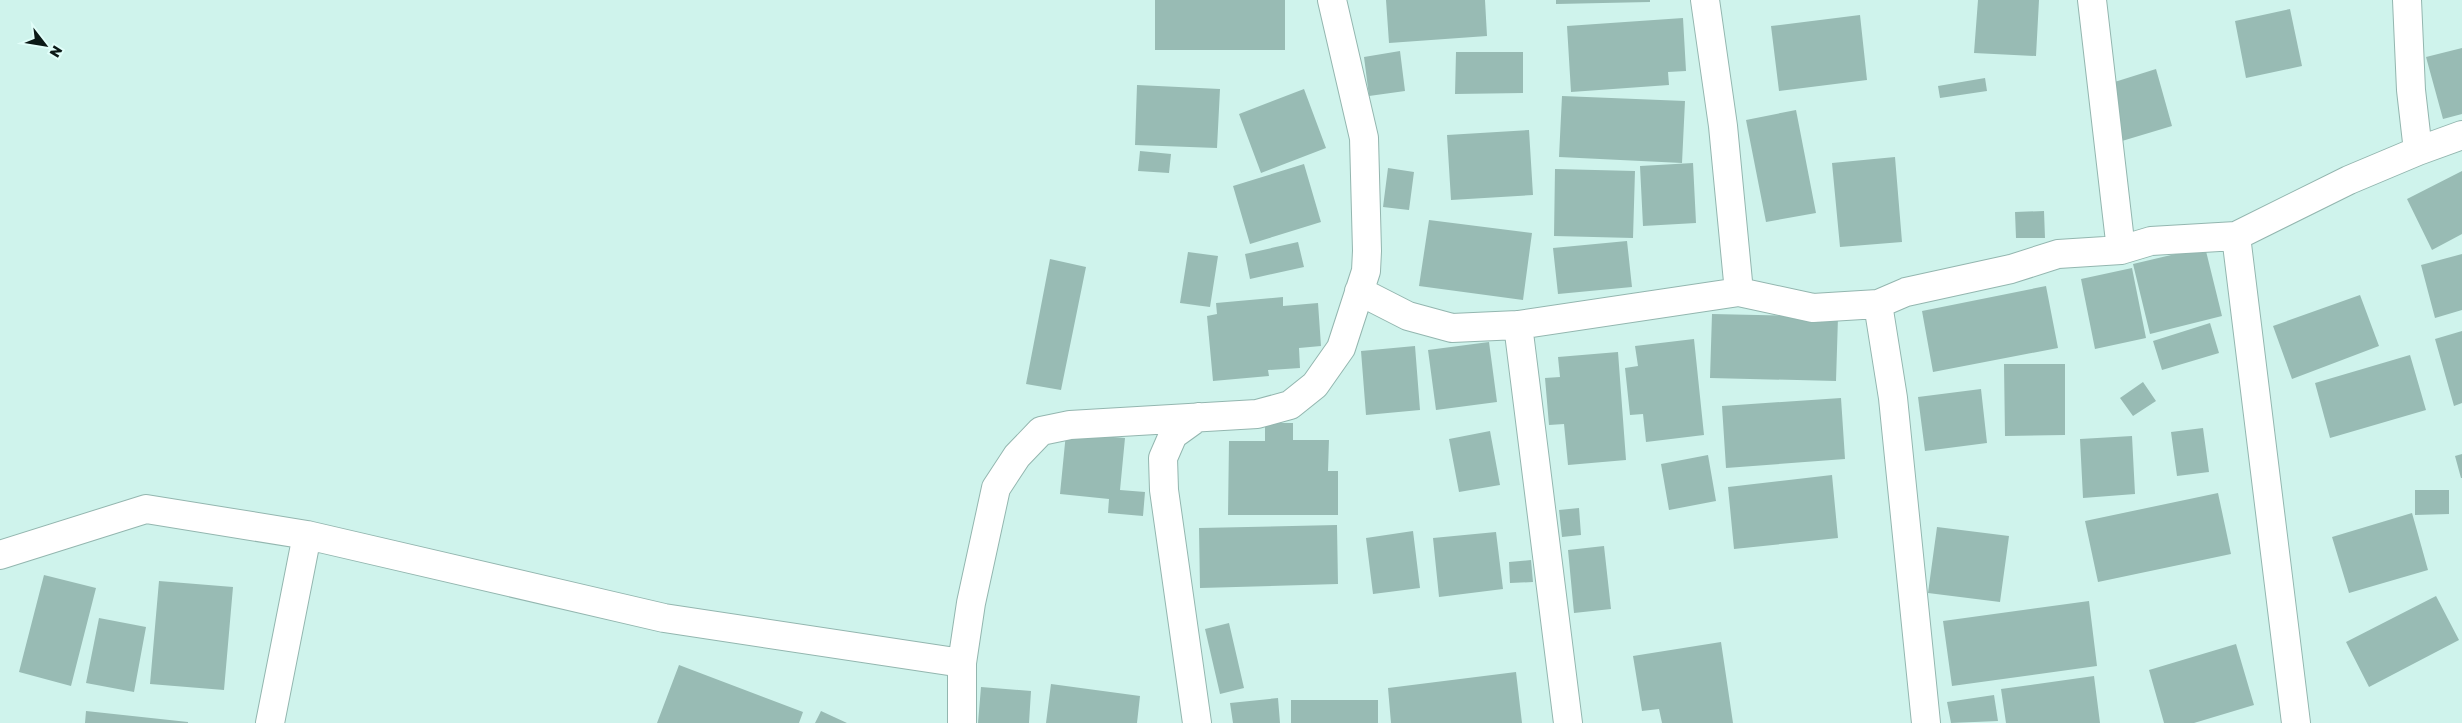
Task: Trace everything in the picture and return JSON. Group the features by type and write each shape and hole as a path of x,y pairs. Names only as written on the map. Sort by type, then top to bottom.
{"street":[{"path":"962,723 962,663 971,603 996,488 1017,456 1041,431 1070,425 1257,414 1290,405 1315,386 1341,348 1366,271 1367,251 1364,138 1332,0"},
{"path":"1705,0 1723,126 1739,292"},
{"path":"2092,0 2121,250"},
{"path":"2407,0 2411,90 2418,151"},
{"path":"1359,291 1408,316 1452,328 1518,325 1739,292 1813,308 1878,304 1906,292 2011,269 2058,254 2121,250 2150,241 2236,236 2349,180 2462,135"},
{"path":"2236,236 2296,723"},
{"path":"1878,304 1893,398 1926,723"},
{"path":"1518,325 1568,723"},
{"path":"1197,723 1164,490 1163,458 1173,435 1198,417"},
{"path":"0,555 146,510 307,535 664,618 962,663"},
{"path":"270,723 307,535"}],"building":[{"path":"1155,0 1285,0 1285,50 1155,50"},
{"path":"1386,0 1485,0 1487,36 1389,43"},
{"path":"1556,0 1650,0 1650,2 1556,4"},
{"path":"1978,0 2039,0 2036,56 1974,53"},
{"path":"2290,9 2302,66 2246,78 2235,21"},
{"path":"1860,15 1867,80 1779,91 1771,26"},
{"path":"1683,18 1686,71 1668,72 1669,85 1571,92 1567,26"},
{"path":"2462,48 2462,114 2443,119 2426,57"},
{"path":"1400,51 1405,91 1369,96 1364,57"},
{"path":"1456,52 1523,52 1523,93 1455,94"},
{"path":"2156,69 2172,126 2122,141 2105,85"},
{"path":"1985,78 1987,91 1940,98 1938,86"},
{"path":"1137,85 1220,89 1217,148 1135,145"},
{"path":"1304,89 1326,148 1261,173 1239,114"},
{"path":"1562,96 1685,101 1682,163 1559,157"},
{"path":"1796,110 1816,213 1766,222 1746,120"},
{"path":"1529,130 1533,195 1451,200 1447,135"},
{"path":"1140,151 1171,154 1169,173 1138,171"},
{"path":"1895,157 1902,242 1840,247 1832,163"},
{"path":"1693,163 1696,223 1643,226 1640,166"},
{"path":"1304,164 1321,222 1250,244 1233,186"},
{"path":"1388,168 1414,172 1409,210 1383,207"},
{"path":"1555,169 1635,171 1633,238 1554,236"},
{"path":"2462,171 2462,234 2432,250 2407,199"},
{"path":"2044,211 2045,238 2016,238 2015,212"},
{"path":"1429,220 1532,233 1523,300 1419,286"},
{"path":"1627,241 1632,287 1558,294 1553,248"},
{"path":"1298,242 1304,267 1250,279 1245,254"},
{"path":"2205,247 2222,316 2150,334 2133,264"},
{"path":"1188,252 1218,256 1210,307 1180,303"},
{"path":"2462,254 2462,310 2435,318 2421,265"},
{"path":"1050,259 1086,267 1061,390 1026,384"},
{"path":"2132,268 2146,338 2095,349 2081,279"},
{"path":"2046,286 2058,348 1933,372 1922,311"},
{"path":"2360,295 2379,346 2292,379 2273,326"},
{"path":"1283,297 1283,306 1318,303 1321,346 1299,348 1300,368 1268,370 1269,376 1213,381 1207,316 1217,314 1216,303"},
{"path":"1712,314 1838,317 1836,381 1710,378"},
{"path":"2210,323 2219,353 2162,370 2153,341"},
{"path":"2462,331 2462,403 2454,406 2435,339"},
{"path":"1694,339 1704,435 1646,442 1643,414 1630,415 1625,368 1638,366 1635,346"},
{"path":"1489,342 1497,402 1436,410 1428,350"},
{"path":"1415,346 1420,410 1366,415 1361,351"},
{"path":"1618,352 1626,460 1568,465 1564,424 1549,425 1545,378 1560,377 1558,357"},
{"path":"2410,355 2426,410 2330,438 2315,383"},
{"path":"2004,364 2065,364 2065,435 2005,436"},
{"path":"2143,382 2156,401 2133,416 2120,398"},
{"path":"1981,389 1987,443 1925,451 1918,397"},
{"path":"1841,398 1845,459 1726,468 1722,406"},
{"path":"1265,423 1293,423 1293,440 1329,440 1328,471 1338,471 1338,515 1228,515 1229,441 1265,441"},
{"path":"2203,428 2209,472 2177,476 2171,432"},
{"path":"1490,431 1500,485 1459,492 1449,439"},
{"path":"1066,433 1125,438 1120,490 1145,492 1143,516 1108,513 1109,499 1060,494"},
{"path":"2132,436 2135,494 2083,498 2080,439"},
{"path":"2462,454 2462,478 2461,478 2455,456"},
{"path":"1708,455 1716,501 1669,510 1661,464"},
{"path":"1832,475 1838,538 1734,549 1728,487"},
{"path":"2415,490 2449,490 2449,514 2415,515"},
{"path":"2218,493 2231,554 2098,582 2085,521"},
{"path":"1579,508 1581,535 1562,537 1559,510"},
{"path":"2412,513 2428,570 2349,593 2332,537"},
{"path":"1337,525 1338,584 1200,588 1199,528"},
{"path":"1937,527 2009,536 2000,602 1928,593"},
{"path":"1413,531 1420,588 1373,594 1366,538"},
{"path":"1496,532 1503,589 1439,597 1433,538"},
{"path":"1604,546 1611,609 1574,613 1568,550"},
{"path":"1531,560 1533,582 1510,583 1509,562"},
{"path":"44,575 96,588 71,686 19,672"},
{"path":"159,581 233,587 224,690 150,684"},
{"path":"2436,596 2459,640 2369,687 2346,642"},
{"path":"2089,601 2097,666 1952,686 1943,621"},
{"path":"99,618 146,627 134,692 86,683"},
{"path":"1229,623 1244,688 1220,694 1205,629"},
{"path":"1721,642 1733,723 1662,723 1659,709 1642,711 1633,656"},
{"path":"2236,644 2254,705 2194,723 2164,723 2149,670"},
{"path":"679,665 803,712 799,723 657,723"},
{"path":"1516,672 1522,723 1391,723 1388,688"},
{"path":"2094,676 2100,723 2006,723 2001,689"},
{"path":"1051,684 1140,696 1137,723 1046,723"},
{"path":"981,687 1031,691 1029,723 978,723"},
{"path":"1994,695 1998,721 1951,723 1947,702"},
{"path":"1278,698 1280,723 1233,723 1230,703"},
{"path":"1291,700 1378,700 1378,723 1291,723"},
{"path":"86,711 188,722 188,723 85,723"},
{"path":"821,711 847,723 815,723"}]}
